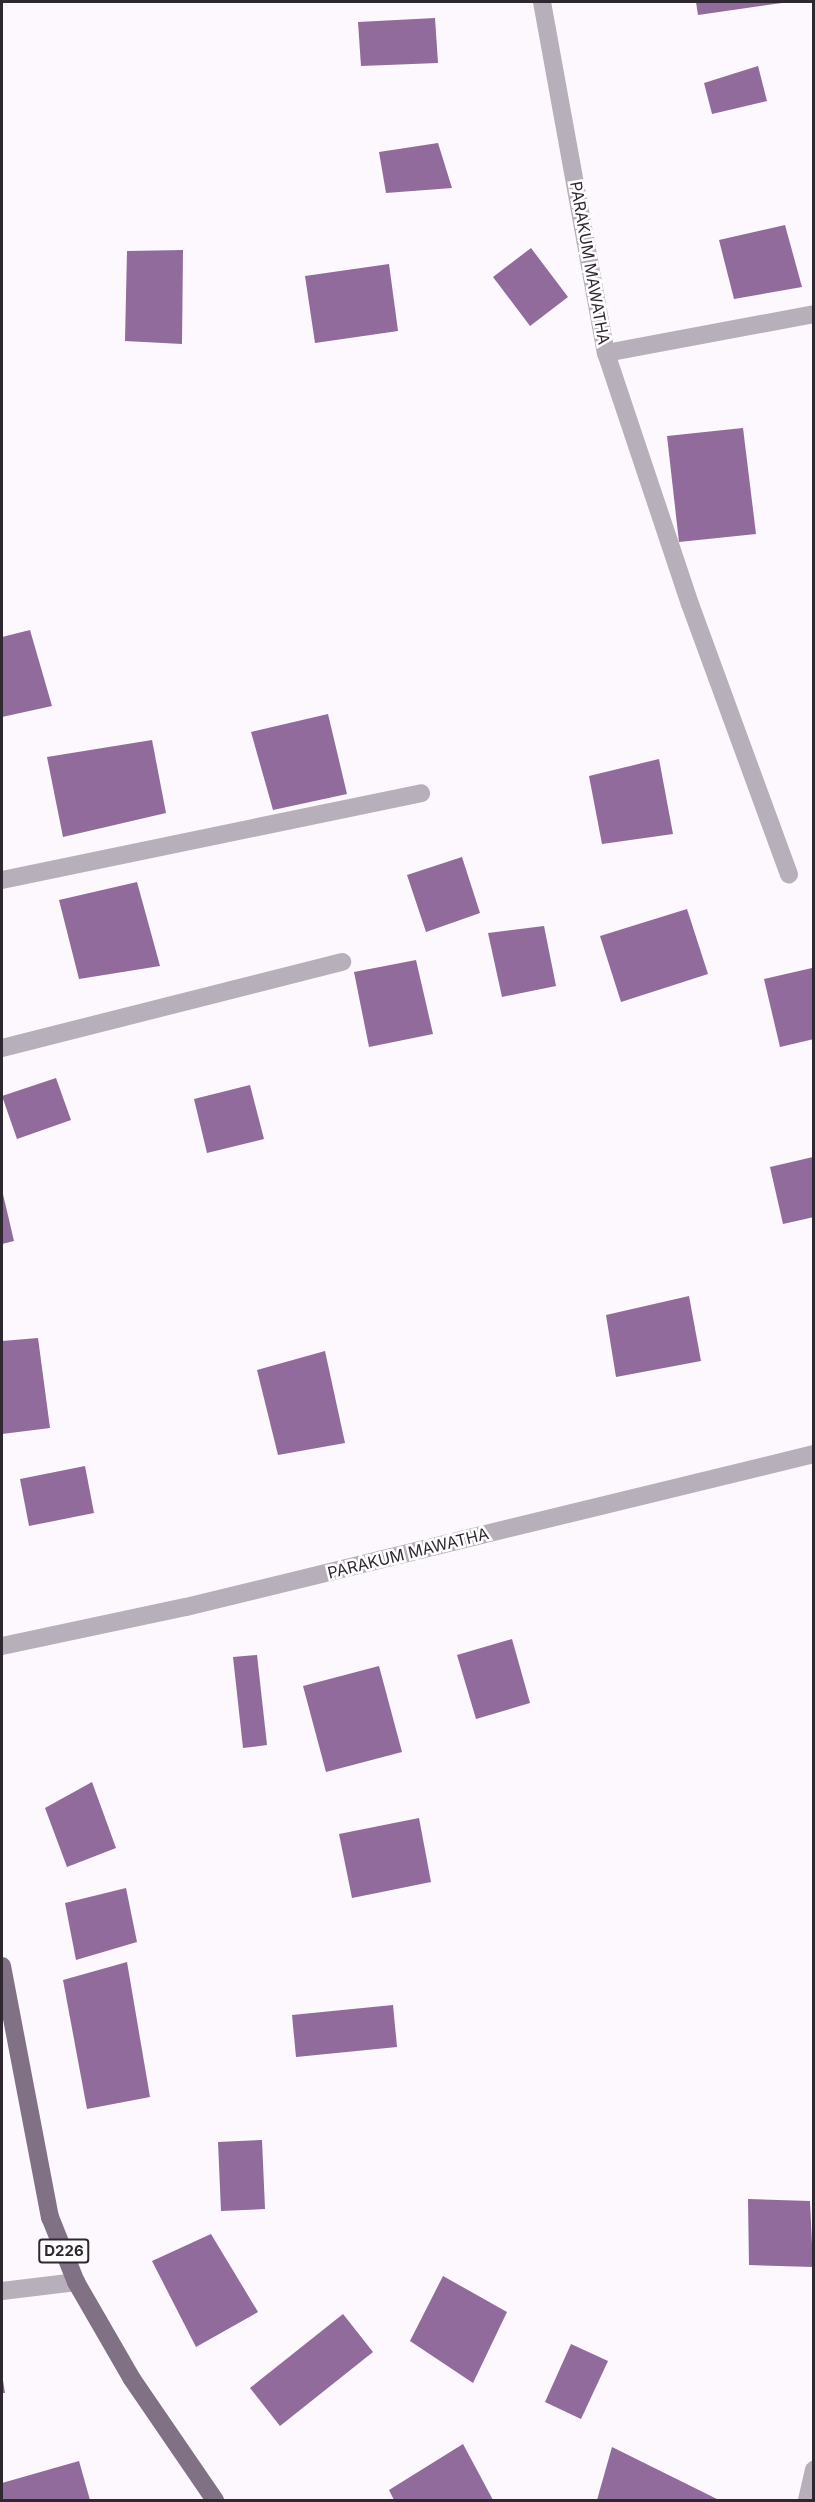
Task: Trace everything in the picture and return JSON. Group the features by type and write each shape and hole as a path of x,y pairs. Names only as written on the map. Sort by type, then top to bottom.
{"main road":[{"name":"D226","path":"2,1966 50,2217 76,2282 132,2379 215,2500"}],"street":[{"name":"PARAKUM MAWATHA","path":"542,2 606,353 813,314"},
{"path":"606,353 690,604 789,874"},
{"path":"2,880 422,793"},
{"path":"2,1048 342,962"},
{"name":"PARAKUM MAWATHA","path":"2,1646 186,1607 813,1454"},
{"path":"2,2291 76,2282"},
{"path":"807,2500 813,2470"}],"building":[{"path":"696,2 782,2 782,3 698,15"},
{"path":"435,18 438,63 361,66 358,22"},
{"path":"758,66 767,101 712,114 704,83"},
{"path":"438,143 452,188 386,193 379,152"},
{"path":"785,225 802,287 734,299 719,240"},
{"path":"531,248 568,297 530,326 493,277"},
{"path":"183,250 182,344 125,341 127,251"},
{"path":"389,264 398,331 315,343 305,276"},
{"path":"743,428 756,534 679,542 667,436"},
{"path":"30,630 52,706 2,717 2,637"},
{"path":"328,714 347,794 273,810 251,732"},
{"path":"152,740 166,813 63,837 47,757"},
{"path":"659,759 673,834 602,844 589,776"},
{"path":"462,857 480,913 426,932 407,875"},
{"path":"137,882 160,966 79,979 59,900"},
{"path":"687,909 708,974 621,1002 600,936"},
{"path":"544,926 556,986 502,997 488,933"},
{"path":"416,960 433,1034 369,1047 354,972"},
{"path":"812,968 814,1039 780,1047 764,979"},
{"path":"56,1078 71,1120 17,1139 2,1096"},
{"path":"250,1085 264,1139 207,1153 194,1099"},
{"path":"813,1157 814,1217 783,1224 770,1167"},
{"path":"2,1190 14,1241 2,1244"},
{"path":"689,1296 701,1361 616,1377 606,1315"},
{"path":"38,1338 50,1428 2,1434 2,1341"},
{"path":"325,1351 345,1443 278,1455 257,1370"},
{"path":"85,1466 94,1513 29,1526 20,1479"},
{"path":"512,1639 530,1703 476,1719 457,1655"},
{"path":"257,1655 267,1745 243,1748 233,1657"},
{"path":"379,1666 402,1752 326,1772 303,1686"},
{"path":"92,1782 116,1848 67,1867 45,1808"},
{"path":"419,1818 431,1882 352,1898 339,1834"},
{"path":"126,1888 137,1942 76,1960 65,1903"},
{"path":"127,1962 150,2097 87,2109 63,1980"},
{"path":"393,2005 397,2047 296,2057 292,2015"},
{"path":"262,2140 265,2209 221,2211 218,2142"},
{"path":"748,2199 810,2201 813,2267 749,2265"},
{"path":"211,2234 258,2312 196,2347 152,2261"},
{"path":"443,2276 507,2312 473,2383 410,2341"},
{"path":"343,2314 373,2352 280,2426 250,2388"},
{"path":"571,2344 608,2361 581,2419 545,2402"},
{"path":"2,2374 5,2393 2,2393"},
{"path":"463,2444 493,2500 394,2500 389,2490"},
{"path":"612,2447 719,2500 597,2500"},
{"path":"79,2461 90,2500 2,2500 2,2483"}]}
